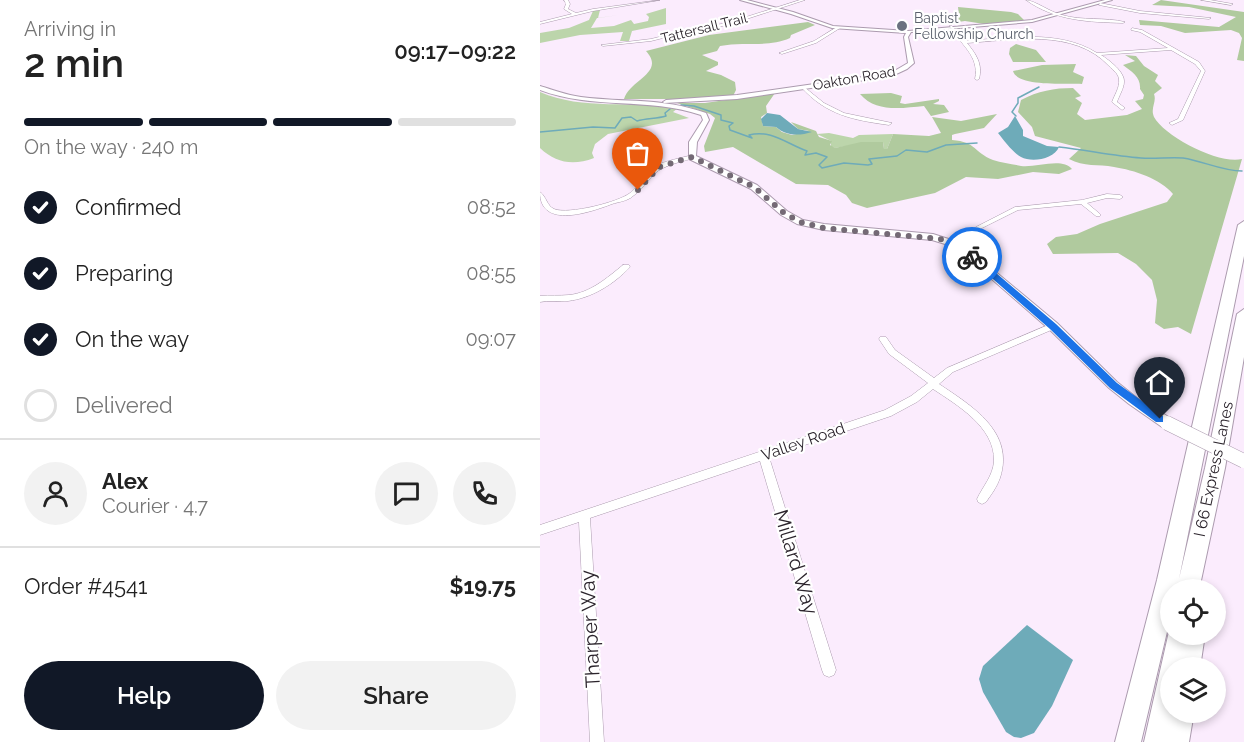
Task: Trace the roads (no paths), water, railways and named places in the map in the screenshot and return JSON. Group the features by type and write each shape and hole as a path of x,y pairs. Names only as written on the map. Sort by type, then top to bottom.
{"highway":[{"path":"1128,742 1168,580 1244,225"},
{"name":"I 66 Express Lanes","path":"1190,579 1215,468 1244,314"},
{"path":"1196,551 1196,579"},
{"path":"1157,742 1161,723"},
{"path":"1176,742 1179,723"}],"main road":[{"path":"540,88 576,100 666,102 698,111 706,116 692,145 692,157 754,187 784,213 800,222 824,228 933,237 958,245 1053,326 1113,385 1133,401 1167,423 1244,461"}],"street":[{"path":"566,0 568,3 566,9 575,14"},
{"path":"540,23 640,1 658,0"},
{"path":"742,0 838,28 908,32 1024,22 1059,16 1110,0"},
{"name":"Tattersall Trail","path":"603,45 651,40 728,24 803,0"},
{"path":"1028,0 1038,8 1067,19 1123,22"},
{"path":"1203,0 1231,4"},
{"path":"1100,4 1140,12 1209,18"},
{"path":"620,6 627,13"},
{"path":"951,27 975,58 979,75 977,80"},
{"path":"781,52 815,42 838,28"},
{"path":"1132,29 1197,63 1203,71 1180,120 1172,123"},
{"name":"Oakton Road","path":"666,102 729,98 886,75 902,70 911,61 906,37 908,32"},
{"path":"964,42 1050,38 1080,44 1097,54 1121,76 1122,83 1114,102 1122,108"},
{"path":"1097,54 1171,48"},
{"path":"803,87 818,104 827,109 849,117 889,123"},
{"path":"540,194 544,205 552,210 565,213 583,212 630,196 659,167 692,157"},
{"path":"958,245 978,228 1017,208 1107,196 1120,197"},
{"path":"1082,201 1098,215"},
{"path":"540,299 567,298 585,294 600,287 626,267"},
{"name":"Valley Road","path":"540,530 888,413 914,399 959,366 1053,326"},
{"path":"883,339 892,352 977,415 995,441 999,454 998,476 982,499"},
{"name":"Millard Way","path":"763,454 829,670"},
{"name":"Tharper Way","path":"584,515 597,742"}],"water":[{"path":"767,113 780,115 798,129 812,132 793,134 776,127 763,126 761,119"},
{"path":"1015,116 1023,130 1023,136 1047,146 1059,147 1056,151 1048,157 1037,160 1026,159 1015,152 998,133 1008,127"},
{"path":"1027,625 1073,660 1052,706 1034,733 1021,738 1006,732 983,692 979,679 983,666"}],"waterway":[{"path":"1016,116 1012,112 1018,103 1018,98 1039,87"},
{"path":"681,105 694,106 721,115 721,120 733,123 729,126 730,130 752,138 749,135 765,134 807,151 805,155 816,153 827,157 819,165 822,168 844,163 868,165 872,164 869,159 897,156 906,150 927,152 946,145 977,143"},
{"path":"540,132 593,127 615,128 622,118 631,117 637,121 662,117 666,116 665,113 670,109"},
{"path":"1059,147 1141,158 1183,158 1242,171"}],"place":[{"name":"Baptist Fellowship Church","path":"902,26"}]}
